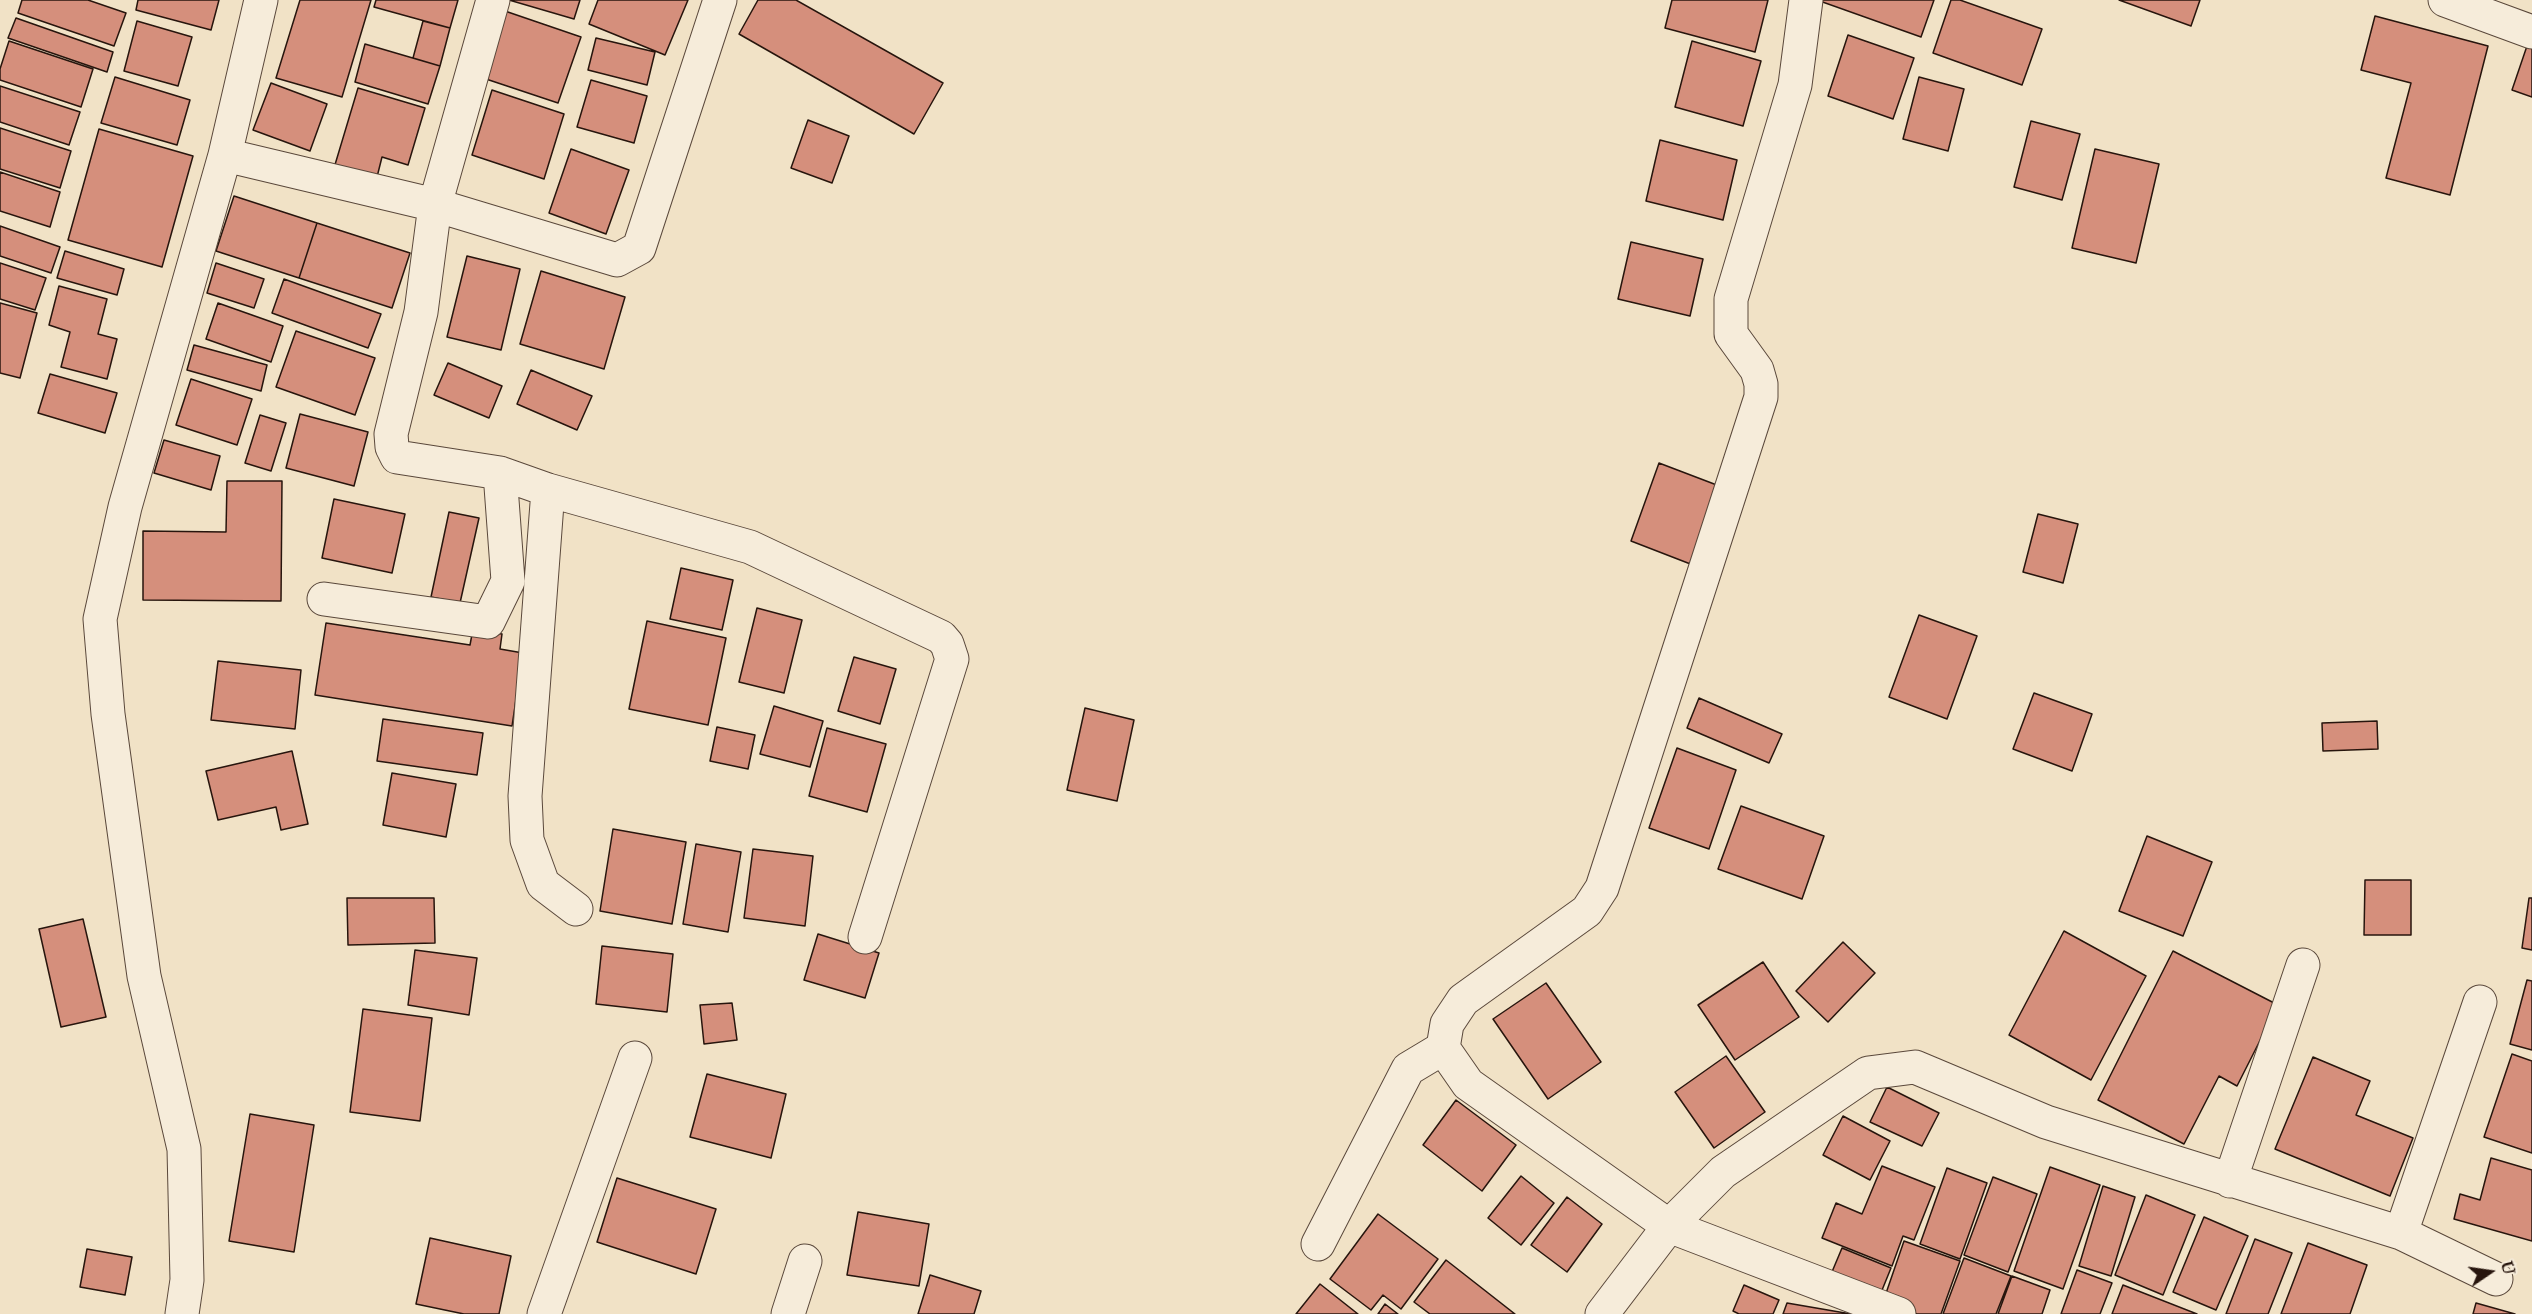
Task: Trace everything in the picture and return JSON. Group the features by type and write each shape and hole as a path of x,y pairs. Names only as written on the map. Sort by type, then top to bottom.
{"street":[{"path":"182,1314 187,1281 184,1149 144,976 108,714 100,619 125,507 225,155 261,0"},
{"path":"494,0 435,205 421,312 391,434 392,447 397,457 500,473 548,490 750,547 940,637 947,644 952,659 865,937"},
{"path":"225,155 435,205 617,260 639,248 720,0"},
{"path":"1806,0 1795,85 1731,299 1731,334 1757,370 1761,384 1761,397 1602,888 1587,911 1463,1000 1448,1024 1443,1048 1468,1084 1669,1226 1899,1314"},
{"path":"2445,0 2532,32"},
{"path":"324,599 488,622 508,581 500,473"},
{"path":"548,490 525,796 527,840 543,884 576,909"},
{"path":"2230,1181 2303,965"},
{"path":"2401,1233 2480,1002"},
{"path":"1318,1244 1408,1069 1443,1048"},
{"path":"544,1314 635,1058"},
{"path":"1602,1314 1669,1226 1723,1172 1868,1073 1915,1067 2046,1122 2401,1233 2496,1279"},
{"path":"788,1314 805,1261"}],"building":[{"path":"22,0 88,0 126,13 114,46 18,13"},
{"path":"138,0 219,0 211,30 136,10"},
{"path":"300,0 371,0 342,97 276,78"},
{"path":"376,0 458,0 450,28 374,7"},
{"path":"509,0 580,0 574,19"},
{"path":"598,0 688,0 665,55 589,24"},
{"path":"758,0 796,0 943,83 914,134 739,34"},
{"path":"1672,0 1768,0 1755,52 1665,28"},
{"path":"1817,0 1934,0 1921,37"},
{"path":"1951,0 1960,0 2042,29 2022,85 1933,53"},
{"path":"2119,0 2200,0 2191,26"},
{"path":"502,10 581,37 558,103 480,77"},
{"path":"2375,16 2488,46 2450,195 2386,178 2411,83 2361,70"},
{"path":"16,18 113,52 107,72 8,38"},
{"path":"137,21 192,37 178,86 124,71"},
{"path":"423,21 450,28 440,66 413,58"},
{"path":"1848,35 1914,58 1893,119 1828,96"},
{"path":"596,38 655,52 647,85 588,70"},
{"path":"9,41 93,69 81,107 0,80 0,69"},
{"path":"1692,41 1761,61 1743,126 1675,107"},
{"path":"2528,43 2532,44 2532,97 2512,90"},
{"path":"365,44 440,66 428,104 355,82"},
{"path":"115,77 190,100 177,145 101,123"},
{"path":"1919,77 1964,89 1948,151 1903,139"},
{"path":"591,80 647,96 634,143 577,127"},
{"path":"271,83 327,104 310,151 253,130"},
{"path":"0,86 80,112 69,145 0,122"},
{"path":"358,88 425,108 408,165 382,157 376,181 334,168"},
{"path":"492,90 564,114 544,179 472,155"},
{"path":"808,120 849,136 832,183 791,168"},
{"path":"2031,121 2080,134 2062,200 2014,187"},
{"path":"0,128 71,151 60,188 0,169"},
{"path":"99,129 193,156 162,267 68,240"},
{"path":"1660,140 1737,160 1723,220 1646,201"},
{"path":"571,149 629,170 606,234 549,213"},
{"path":"2095,149 2159,164 2136,263 2072,248"},
{"path":"0,172 60,192 50,227 0,211"},
{"path":"234,196 317,223 299,278 216,251"},
{"path":"317,223 410,253 392,308 299,278"},
{"path":"0,226 60,247 51,273 0,256"},
{"path":"1631,242 1703,259 1690,316 1618,299"},
{"path":"65,251 124,269 117,295 57,278"},
{"path":"467,256 520,269 501,350 447,337"},
{"path":"0,263 46,278 35,310 0,299"},
{"path":"216,263 264,279 254,308 207,293"},
{"path":"541,271 625,297 604,369 520,344"},
{"path":"284,279 381,314 368,348 272,313"},
{"path":"59,286 107,299 98,334 117,339 107,379 61,367 70,332 49,325"},
{"path":"0,303 37,313 20,378 0,373"},
{"path":"218,303 283,326 271,362 206,339"},
{"path":"296,331 375,358 355,415 276,387"},
{"path":"194,345 267,365 261,391 187,370"},
{"path":"448,363 502,386 489,418 434,395"},
{"path":"531,370 592,396 577,430 517,404"},
{"path":"50,374 117,393 105,433 38,413"},
{"path":"191,379 252,399 237,445 176,425"},
{"path":"300,414 368,432 354,486 286,468"},
{"path":"260,415 286,423 271,471 245,463"},
{"path":"164,440 220,456 211,490 154,473"},
{"path":"1659,463 1722,487 1693,565 1631,541"},
{"path":"227,481 282,481 281,601 143,600 143,531 226,532"},
{"path":"334,499 405,514 392,573 322,558"},
{"path":"449,512 479,518 460,603 431,597"},
{"path":"2038,514 2078,524 2063,583 2023,572"},
{"path":"681,568 733,580 722,630 670,619"},
{"path":"757,608 802,620 784,693 739,682"},
{"path":"1919,615 1977,636 1947,719 1889,697"},
{"path":"647,621 726,638 708,725 629,709"},
{"path":"326,623 470,645 473,629 502,634 500,649 523,653 512,726 315,695"},
{"path":"854,657 896,669 880,724 838,711"},
{"path":"218,661 301,670 295,729 211,720"},
{"path":"2034,693 2092,714 2072,771 2013,749"},
{"path":"1699,698 1782,734 1769,763 1687,728"},
{"path":"774,706 823,721 810,767 760,754"},
{"path":"1085,708 1134,720 1117,801 1067,790"},
{"path":"383,719 483,733 477,775 377,761"},
{"path":"2377,721 2378,749 2323,751 2322,723"},
{"path":"717,727 755,735 748,769 710,761"},
{"path":"827,728 886,744 867,812 809,796"},
{"path":"1677,748 1736,770 1709,849 1649,828"},
{"path":"292,751 308,824 281,830 276,807 218,820 206,771"},
{"path":"392,773 456,784 446,837 383,825"},
{"path":"1741,806 1824,836 1802,899 1718,869"},
{"path":"613,829 686,842 672,924 600,911"},
{"path":"2147,836 2212,862 2183,936 2119,911"},
{"path":"696,844 741,852 728,932 683,924"},
{"path":"753,849 813,856 805,926 744,918"},
{"path":"2365,880 2411,880 2411,935 2364,935"},
{"path":"347,898 434,898 435,943 348,945"},
{"path":"2529,898 2532,898 2532,950 2522,948"},
{"path":"83,919 106,1017 61,1027 39,929"},
{"path":"2064,931 2146,976 2091,1080 2009,1035"},
{"path":"818,934 879,953 865,998 804,980"},
{"path":"1843,942 1875,973 1828,1022 1796,991"},
{"path":"602,946 673,954 667,1012 596,1004"},
{"path":"415,950 477,958 469,1015 408,1005"},
{"path":"2173,951 2278,1005 2237,1086 2219,1076 2184,1144 2098,1100"},
{"path":"1763,962 1799,1017 1735,1060 1698,1005"},
{"path":"2527,980 2532,981 2532,1050 2510,1044"},
{"path":"1546,983 1601,1062 1548,1099 1493,1019"},
{"path":"732,1003 737,1040 704,1044 700,1005"},
{"path":"363,1009 432,1018 420,1121 350,1112"},
{"path":"2512,1054 2532,1061 2532,1153 2484,1137"},
{"path":"1726,1056 1765,1112 1714,1148 1675,1092"},
{"path":"2313,1057 2370,1081 2356,1115 2413,1138 2390,1196 2275,1149"},
{"path":"707,1074 786,1094 771,1158 690,1137"},
{"path":"1887,1087 1939,1113 1922,1146 1870,1122"},
{"path":"1456,1100 1516,1145 1482,1191 1423,1145"},
{"path":"250,1114 314,1125 294,1252 229,1241"},
{"path":"1843,1116 1890,1141 1870,1180 1823,1155"},
{"path":"2491,1158 2532,1170 2532,1241 2454,1219 2460,1194 2480,1200"},
{"path":"1882,1166 1935,1187 1914,1240 1903,1236 1892,1266 1822,1238 1836,1203 1862,1214"},
{"path":"2050,1167 2100,1185 2063,1289 2014,1271"},
{"path":"1947,1168 1987,1183 1960,1259 1920,1244"},
{"path":"1521,1176 1554,1203 1521,1245 1488,1218"},
{"path":"1993,1177 2037,1194 2008,1272 1964,1255"},
{"path":"617,1178 716,1209 696,1274 597,1242"},
{"path":"2103,1186 2135,1197 2111,1276 2079,1266"},
{"path":"2146,1195 2195,1215 2163,1295 2115,1275"},
{"path":"1567,1197 1602,1224 1567,1272 1531,1245"},
{"path":"858,1212 929,1224 919,1286 847,1275"},
{"path":"1378,1214 1438,1259 1401,1309 1383,1295 1371,1310 1330,1279"},
{"path":"2204,1217 2248,1236 2216,1310 2173,1292"},
{"path":"430,1238 511,1256 499,1314 464,1314 416,1304"},
{"path":"2255,1239 2292,1253 2268,1314 2226,1314"},
{"path":"1904,1241 1960,1261 1941,1314 1917,1314 1883,1302"},
{"path":"2308,1243 2367,1265 2350,1314 2281,1314"},
{"path":"1842,1248 1891,1268 1878,1300 1829,1279"},
{"path":"87,1249 132,1257 125,1295 80,1287"},
{"path":"1964,1258 2011,1276 1996,1314 1943,1314"},
{"path":"1446,1260 1515,1314 1430,1314 1414,1302"},
{"path":"2077,1270 2112,1283 2100,1314 2061,1314"},
{"path":"930,1275 981,1291 974,1314 918,1314"},
{"path":"2012,1276 2050,1290 2042,1314 1998,1314"},
{"path":"1320,1284 1358,1314 1296,1314"},
{"path":"1744,1285 1779,1300 1773,1314 1739,1314 1733,1311"},
{"path":"2123,1285 2197,1314 2112,1314"},
{"path":"1787,1303 1851,1314 1783,1314"},
{"path":"2476,1303 2515,1314 2473,1314"},
{"path":"1385,1304 1398,1314 1378,1314"}]}
